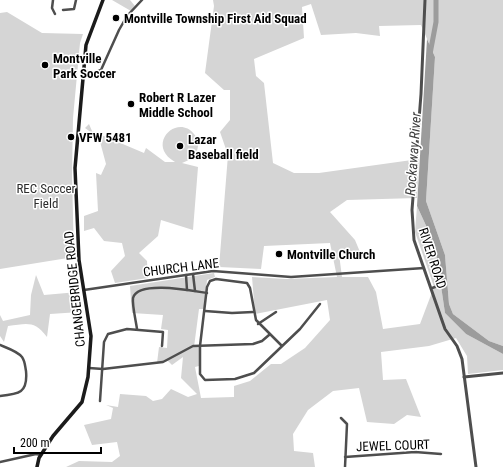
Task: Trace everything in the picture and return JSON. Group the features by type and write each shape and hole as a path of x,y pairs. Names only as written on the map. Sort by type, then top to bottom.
{"main road":[{"name":"CHANGEBRIDGE ROAD","path":"36,467 41,455 58,429 82,402 86,391 89,368 90,336 79,254 75,168 86,44 102,0"}],"street":[{"path":"53,0 52,8 55,14"},
{"path":"62,10 74,9 76,0"},
{"path":"83,70 96,73 101,70 127,16 142,0"},
{"name":"RIVER ROAD","path":"425,0 421,94 411,216 413,234 445,329 460,354 476,467"},
{"name":"CHURCH LANE","path":"84,290 222,271 292,277 425,268"},
{"path":"193,274 195,291"},
{"path":"186,275 188,283 187,290"},
{"path":"282,346 258,324 253,312 250,288 247,282 216,279 210,281 204,310 200,346 200,374 202,378 207,380 235,379 251,375 282,346 300,329 320,304"},
{"path":"432,288 438,286"},
{"path":"136,329 133,301 137,292 161,288 207,293"},
{"path":"204,310 232,313 253,312"},
{"path":"258,324 276,312"},
{"path":"100,401 104,342 108,334 113,331 136,329 164,332 162,346"},
{"path":"89,368 103,369 167,361 190,347 253,344 262,341 269,334"},
{"path":"0,345 22,357 25,364 27,380 24,388 18,393 0,396"},
{"path":"464,377 503,373"},
{"path":"341,418 347,424 344,467"},
{"name":"JEWEL COURT","path":"345,457 420,451 441,454"},
{"path":"0,462 36,454 41,455"}],"green space":[{"path":"112,0 130,0 135,6 131,11"},
{"path":"213,0 503,0 503,346 489,341 453,314 449,304 445,255 426,201 435,57 421,25 379,26 380,36 356,33 321,35 311,4 302,7 304,38 254,59 256,76 264,83 273,163 294,173 319,173 419,159 417,198 347,200 330,212 355,240 360,252 339,254 342,277 368,277 376,292 383,329 420,324 434,287 415,232 417,206 435,245 445,313 466,334 503,354 503,370 468,374 467,356 456,338 429,346 381,352 383,380 406,379 421,417 407,415 394,424 367,422 359,388 333,391 308,410 293,434 294,451 313,453 315,467 66,467 79,461 112,462 120,456 117,442 92,445 84,425 111,419 113,408 106,405 118,407 120,394 146,396 153,401 162,399 171,389 188,397 197,394 181,378 183,357 172,365 168,361 157,363 159,347 167,348 168,330 161,329 163,315 132,313 130,286 214,273 215,277 207,280 204,309 199,309 194,347 200,347 199,366 195,367 201,398 234,397 234,386 250,381 271,364 281,364 305,348 330,320 327,300 255,314 252,277 286,279 337,277 330,243 264,246 261,269 219,267 228,155 220,132 230,120 230,90 224,90 205,73 214,6"},
{"name":"REC Soccer Field","path":"7,12 42,33 83,34 80,43 73,118 72,175 74,257 0,269 0,13"},
{"path":"89,124 92,131 144,153 146,148 165,162 175,162 167,155 163,148 163,140 173,129 180,127 187,128 197,138 198,146 195,155 182,163 198,167 193,230 161,220 158,236 139,253 147,261 148,278 115,283 111,271 125,256 122,243 104,241 94,228 84,231 84,216 98,211 96,173 101,175 106,164 99,138 85,128"},
{"path":"36,275 44,295 78,292 80,312 50,314 47,337 38,328 30,324 8,326 4,342 0,336 0,315 3,321 30,315 31,295"}],"shaded area":[{"name":"Rockaway River","path":"427,39 435,57 426,201 445,255 449,304 453,314 489,341 503,346 503,354 466,334 445,313 435,245 417,206"}],"waterway":[{"name":"Rockaway River","path":"430,54 436,22 436,0"}],"place":[{"name":"Montville Township First Aid Squad","path":"116,18"},
{"name":"Montville Park Soccer","path":"45,65"},
{"name":"Robert R Lazer Middle School","path":"131,104"},
{"name":"VFW 5481","path":"71,137"},
{"name":"Lazar Baseball field","path":"180,146"},
{"name":"Montville Church","path":"279,254"}]}
